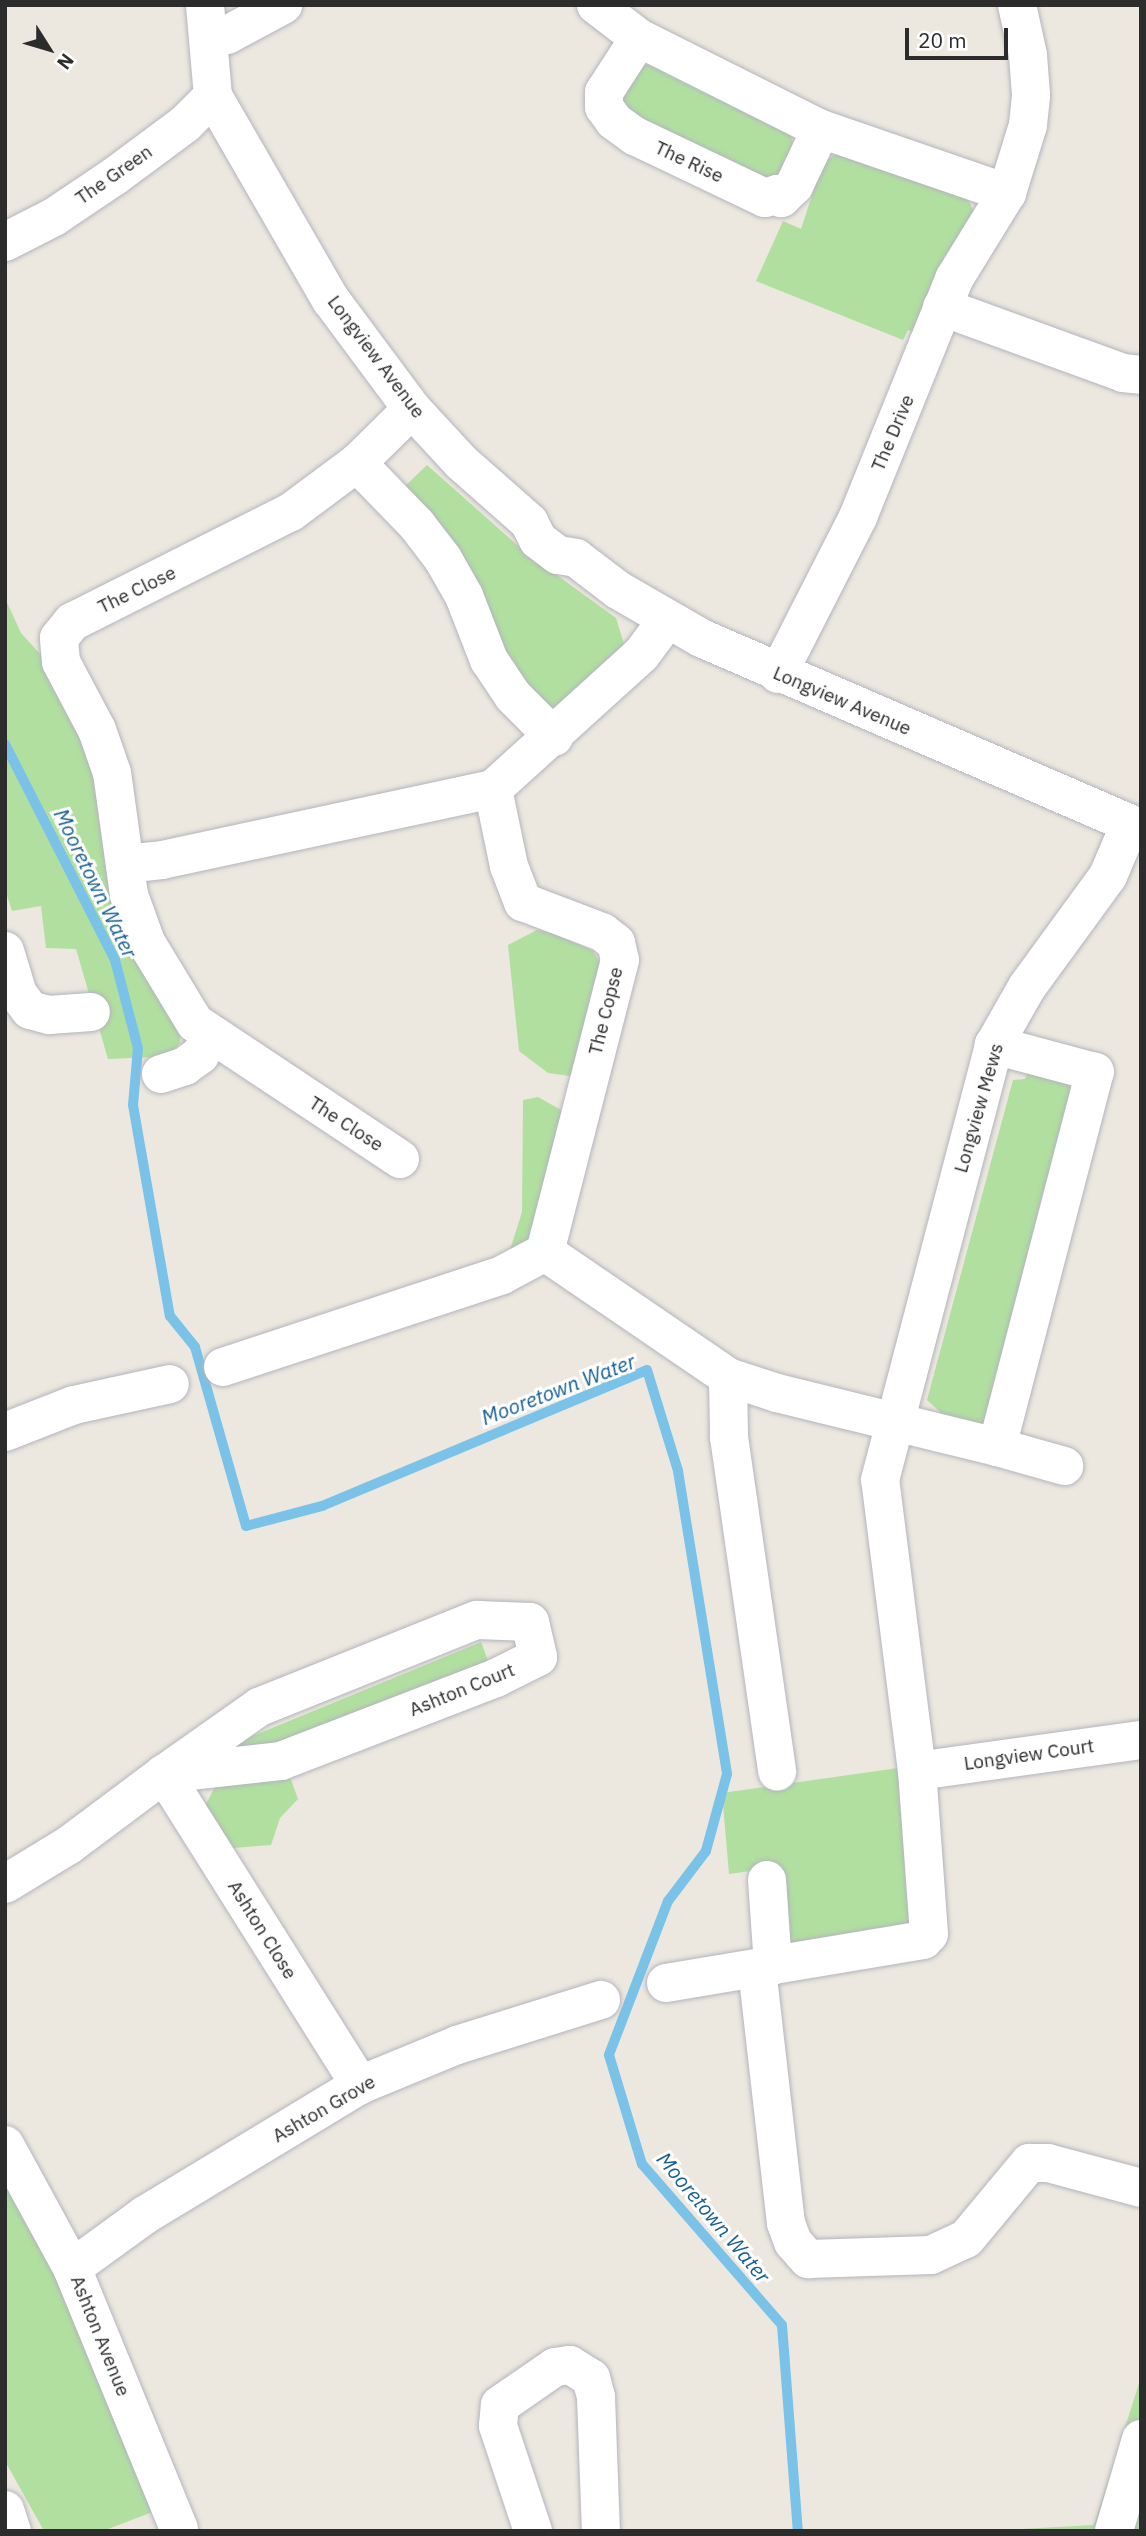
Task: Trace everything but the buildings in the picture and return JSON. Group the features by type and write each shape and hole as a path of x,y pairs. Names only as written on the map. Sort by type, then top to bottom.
{"street":[{"path":"207,19 227,35 283,5"},
{"path":"596,5 639,38 821,129 1007,193"},
{"name":"The Drive","path":"778,674 858,517 954,279 1007,193 1028,125 1031,95 1028,55 1017,5"},
{"name":"Longview Avenue","path":"207,19 213,96 331,300 412,409 461,462 529,522 538,540 558,555 576,558 667,620 778,674 1135,826"},
{"name":"The Rise","path":"639,38 604,92 604,107 614,121 635,136 765,198 777,194 781,198 794,186 821,129"},
{"name":"The Green","path":"5,242 54,217 115,176 185,124 213,96"},
{"path":"942,307 1132,374"},
{"name":"The Close","path":"400,1159 211,1037 195,1023 146,942 128,895 112,772 97,730 61,662 59,638 72,622 291,512 357,463 412,409"},
{"path":"357,463 417,525 443,559 464,596 489,660 513,696 554,737"},
{"path":"125,863 162,860 493,789 554,737 641,655 667,620"},
{"name":"The Copse","path":"493,789 509,866 523,902 602,932 616,943 620,960 545,1252"},
{"name":"Longview Mews","path":"765,1968 923,1940 929,1934 916,1770 880,1480 994,1045 1027,988 1108,876 1135,826"},
{"path":"5,951 18,994 30,1010 49,1015 91,1012"},
{"path":"161,1074 200,1055 211,1037"},
{"path":"994,1045 1095,1072 997,1447"},
{"path":"223,1367 502,1275 545,1252 728,1377 776,1394 997,1447 1064,1466"},
{"path":"728,1377 729,1437 777,1772"},
{"path":"5,1432 74,1405 170,1384"},
{"name":"Ashton Court","path":"5,1884 69,1845 164,1774 259,1707 477,1620 530,1622 538,1657 496,1678 281,1761 164,1774"},
{"name":"Longview Court","path":"916,1770 1141,1740"},
{"name":"Ashton Close","path":"164,1774 360,2085"},
{"path":"767,1880 765,1968 786,2223 793,2242 808,2259 931,2255 966,2239 1029,2164 1048,2163 1141,2188"},
{"path":"666,1983 765,1968"},
{"name":"Ashton Grove","path":"72,2268 145,2215 360,2085 457,2045 601,2000"},
{"name":"Ashton Avenue","path":"5,2145 72,2268 179,2530"},
{"path":"533,2531 498,2426 500,2405 555,2367 570,2365 591,2378 597,2397 600,2531"},
{"path":"1114,2531 1141,2439"},
{"path":"5,2510 12,2531"}],"green space":[{"path":"654,64 791,135 795,156 773,183 645,123 619,102 637,66"},
{"path":"836,154 957,192 969,201 974,212 920,335 908,330 903,340 756,281 783,221 801,229 818,177 826,161"},
{"path":"427,465 525,552 616,618 625,647 559,707 550,707 527,691 403,488"},
{"path":"5,598 21,633 41,655 90,752 180,1034 180,1043 173,1051 156,1057 108,1059 76,949 46,948 41,906 12,911 5,889"},
{"path":"537,930 551,932 593,951 603,968 579,1066 570,1076 548,1073 519,1051 508,945"},
{"path":"1028,1070 1060,1079 1070,1086 1073,1096 990,1416 981,1426 939,1421 940,1412 927,1400 1013,1080 1025,1079"},
{"path":"538,1097 563,1111 529,1239 508,1256 522,1212 523,1100"},
{"path":"481,1642 490,1666 283,1747 244,1752 238,1742"},
{"path":"898,1768 914,1917 904,1931 791,1948 781,1867 729,1874 722,1793"},
{"path":"289,1774 298,1799 280,1818 271,1845 233,1848 205,1806 218,1781"},
{"path":"5,2169 22,2196 155,2511 103,2531 44,2531 5,2461"},
{"path":"1141,2377 1141,2531 987,2531 1094,2525"}],"waterway":[{"name":"Mooretown Water","path":"5,744 115,960 138,1048 133,1105 170,1316 195,1347 246,1526 322,1506 647,1370 678,1471 727,1774 706,1851 668,1901 609,2055 642,2164 782,2325 798,2531"}]}
